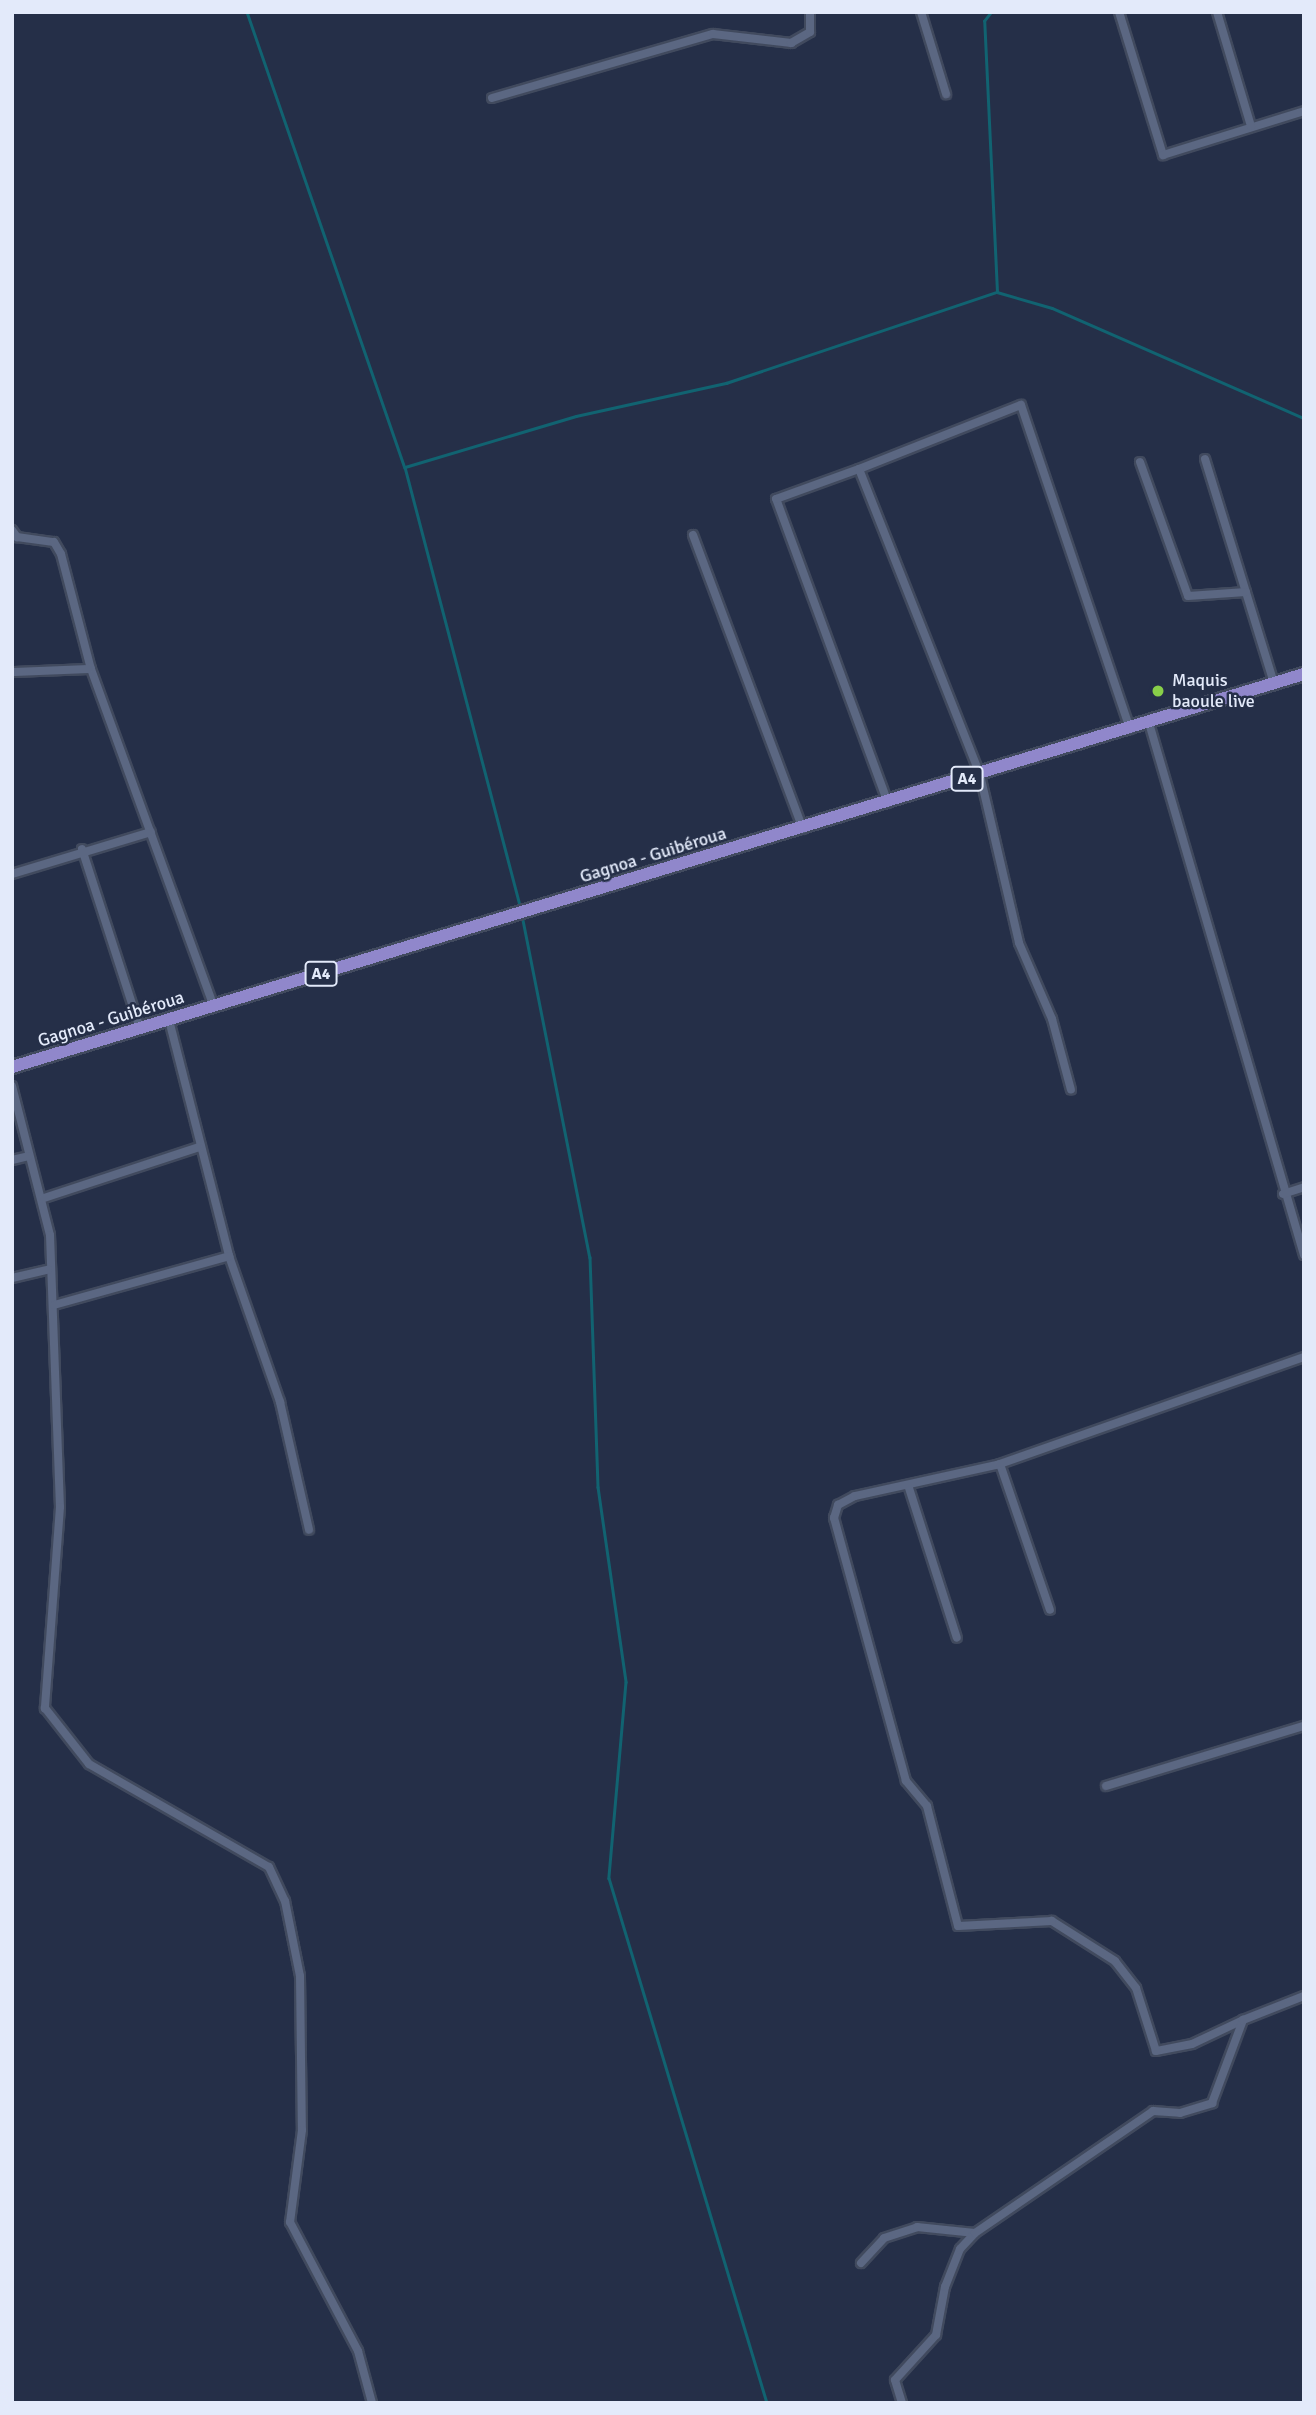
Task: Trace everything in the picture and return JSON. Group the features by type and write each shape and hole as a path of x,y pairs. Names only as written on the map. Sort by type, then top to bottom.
{"main road":[{"name":"Gagnoa - Guibéroua","path":"12,1067 888,803 1304,674"}],"street":[{"path":"492,98 713,34 790,43 810,33 810,12"},
{"path":"921,12 946,94"},
{"path":"1119,12 1163,155 1251,127 1303,114"},
{"path":"1217,12 1251,127"},
{"path":"888,803 776,499 1021,405 1130,729"},
{"path":"1205,459 1274,683"},
{"path":"1140,462 1188,596 1246,592"},
{"path":"859,469 980,775 1019,943 1052,1019 1071,1090"},
{"path":"12,530 17,537 54,542 61,554 92,669 214,1007"},
{"path":"693,535 803,828"},
{"path":"12,672 92,669"},
{"path":"1149,723 1283,1194 1304,1255"},
{"path":"12,874 82,849 151,832"},
{"path":"82,849 140,1029"},
{"path":"169,1020 199,1147 229,1256 280,1402 309,1530"},
{"path":"12,1086 29,1156 44,1198 48,1270 54,1305 59,1579 45,1708 52,1725 89,1764 269,1867 285,1901 300,1976 302,2130 290,2222 358,2351 372,2403"},
{"path":"44,1198 199,1147"},
{"path":"12,1160 29,1156"},
{"path":"1283,1194 1304,1187"},
{"path":"54,1305 229,1256"},
{"path":"12,1278 48,1270"},
{"path":"1304,1357 1000,1464 909,1488 855,1496 838,1505 834,1518 906,1781 927,1805 958,1927 1052,1921 1115,1961 1136,1988 1156,2051 1192,2044 1304,1996"},
{"path":"1000,1464 1050,1610"},
{"path":"909,1488 957,1638"},
{"path":"1106,1786 1304,1726"},
{"path":"902,2403 895,2380 936,2335 944,2287 960,2249 975,2233 1153,2111 1180,2113 1212,2103 1244,2020"},
{"path":"861,2263 884,2238 916,2227 975,2233"}],"waterway":[{"path":"247,12 405,467 521,909"},
{"path":"405,467 576,416 726,383 997,292 984,21 991,12"},
{"path":"997,292 1052,308 1304,418"},
{"path":"522,915 590,1257 598,1487 626,1682 609,1878 767,2403"}],"place":[{"name":"Maquis baoule live","path":"1158,691"}]}
